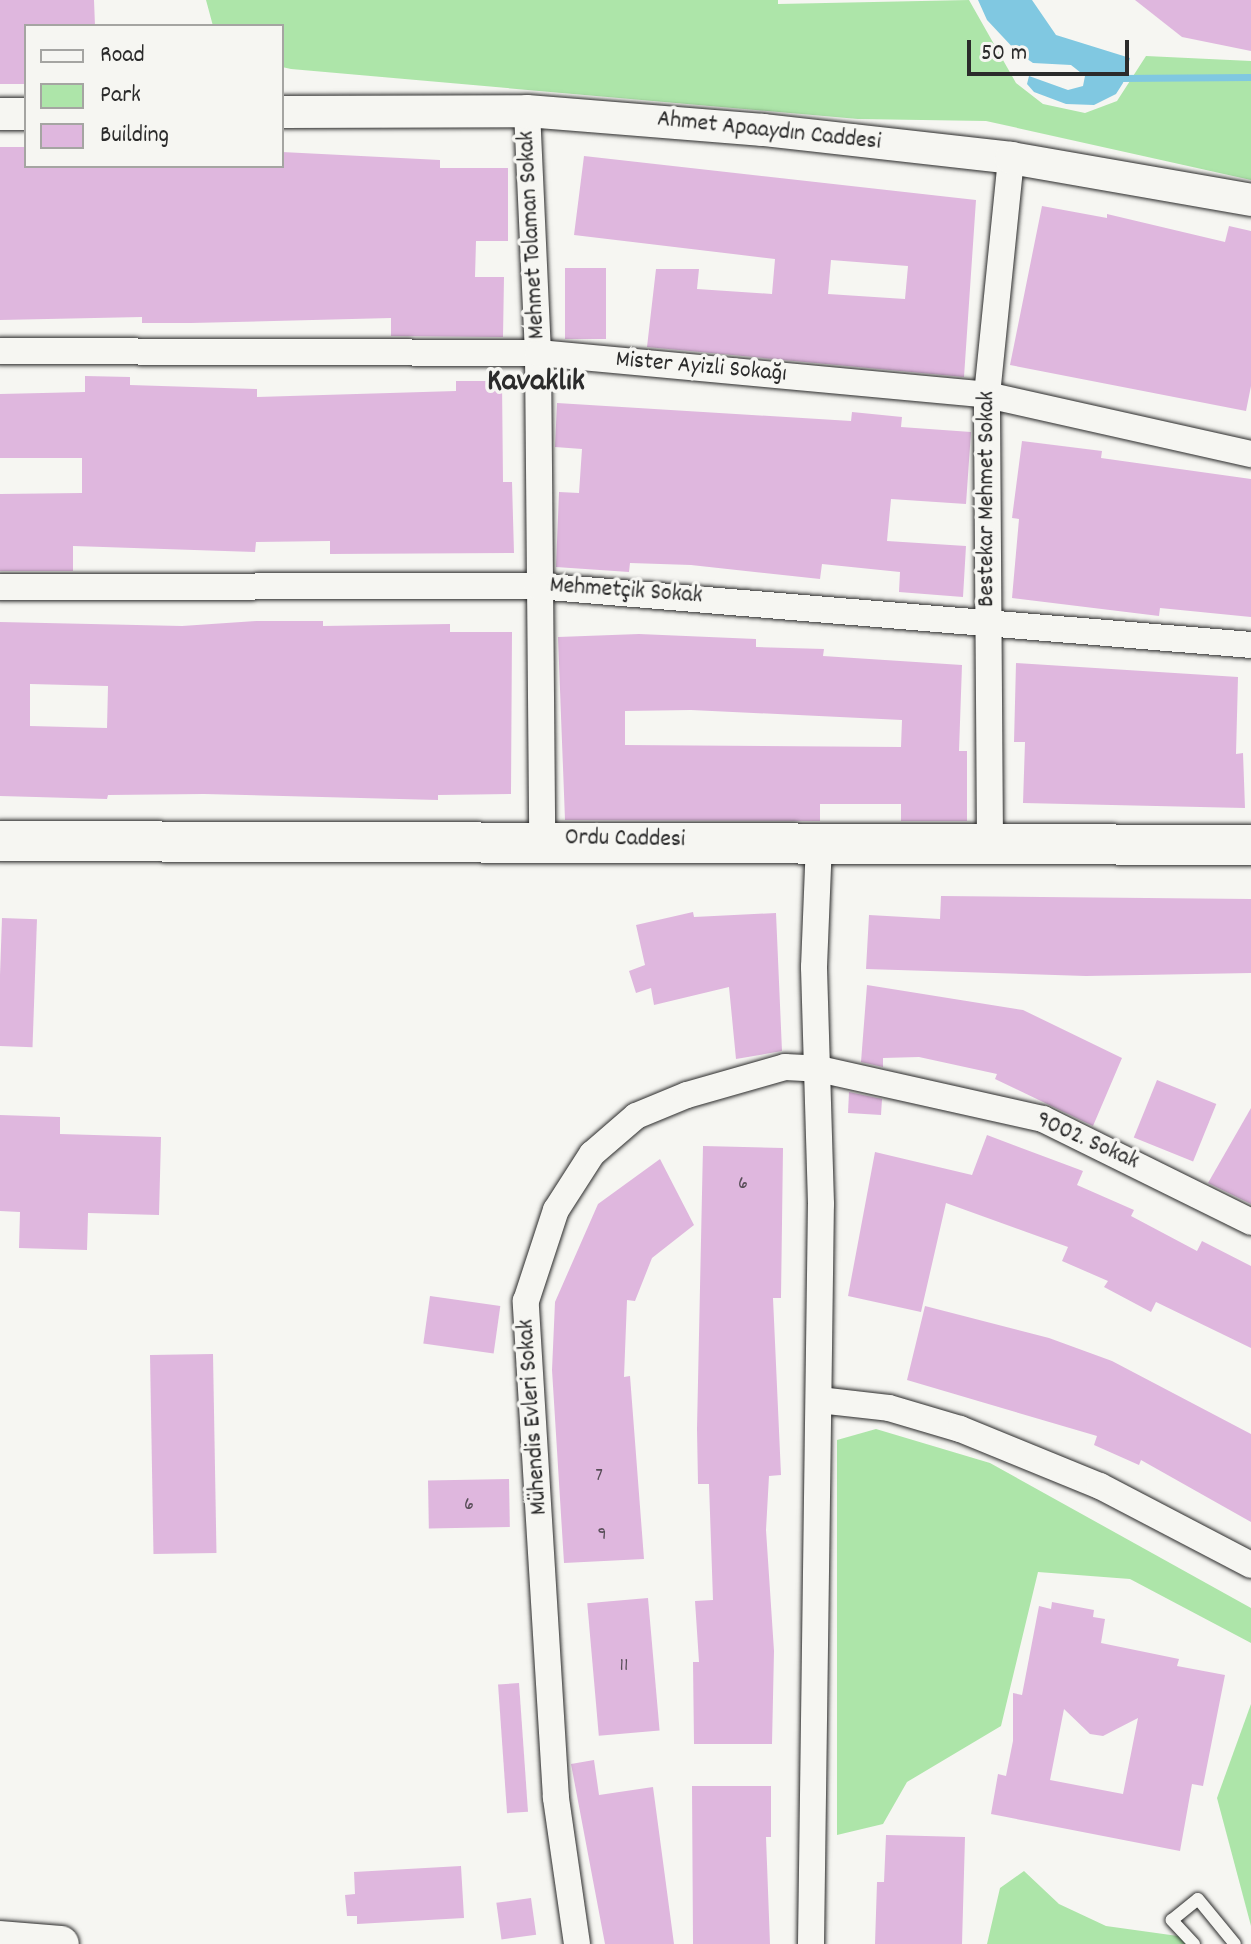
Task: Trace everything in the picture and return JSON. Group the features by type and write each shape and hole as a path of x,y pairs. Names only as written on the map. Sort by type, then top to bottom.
{"main road":[{"name":"Ordu Caddesi","path":"0,841 396,846 542,839 819,852 1251,861"},
{"name":"Ordu Caddesi","path":"0,857 406,868 990,842 1251,845"},
{"path":"0,1939 61,1944"}],"street":[{"name":"Ahmet Apaaydın Caddesi","path":"284,112 527,111 763,130 1011,158 1251,200"},
{"name":"Mehmet Tolaman Sokak","path":"527,111 538,353 537,586 542,839"},
{"path":"0,114 24,114"},
{"name":"Bestekar Mehmet Sokak","path":"990,842 987,395 1011,158"},
{"name":"Mister Ayizli Sokağı","path":"0,351 538,353 987,395 1251,454"},
{"name":"Mehmetçik Sokak","path":"0,587 537,586 987,620 1251,645"},
{"path":"811,1944 819,1400 819,1069 814,967 819,852"},
{"name":"Mühendis Evleri Sokak","path":"577,1944 555,1783 526,1301 534,1268 556,1210 592,1154 636,1116 687,1095 785,1067 819,1069"},
{"name":"9002. Sokak","path":"819,1069 1043,1119 1251,1222"},
{"path":"819,1400 889,1408 960,1429 1100,1486 1251,1565"}],"lane":[{"path":"1194,1944 1172,1920 1198,1899 1235,1944"}],"green space":[{"path":"206,0 778,0 778,4 969,0 1016,83 1043,104 1085,113 1117,101 1146,56 1251,61 1251,180 986,121 858,119 291,69 284,67 284,24 212,24"},
{"path":"876,1429 990,1463 1251,1608 1251,1643 1130,1579 1038,1572 1001,1726 907,1782 883,1824 837,1835 837,1440"},
{"path":"1251,1704 1251,1926 1217,1798"},
{"path":"1024,1871 1059,1904 1106,1926 1185,1937 1191,1944 987,1944 1000,1888"}],"water":[{"path":"978,0 1032,0 1056,35 1130,58 1123,83 1116,94 1094,105 1066,104 1034,92 1027,84 1029,76 1068,90 1083,86 1085,76 1071,65 1033,63 1017,52 987,20"}],"building":[{"path":"0,0 94,0 95,24 24,24 24,84 0,84"},
{"path":"1135,0 1251,0 1251,51 1182,37"},
{"path":"0,147 24,147 24,168 284,168 284,152 440,160 440,168 508,168 508,241 476,241 475,277 504,277 503,337 391,336 391,318 191,323 142,323 142,317 0,320"},
{"path":"584,156 976,200 964,377 647,347 656,269 699,269 697,289 772,294 775,259 574,235","holes":["831,260 908,266 905,299 828,294"]},
{"path":"1042,206 1107,218 1107,214 1225,242 1229,226 1251,231 1251,386 1246,411 1010,365"},
{"path":"565,268 606,268 606,339 565,339"},
{"path":"85,376 130,377 130,385 257,389 257,397 456,391 456,381 502,381 503,482 512,482 514,553 330,554 330,541 256,542 255,552 73,546 73,571 0,571 0,494 82,493 82,458 0,458 0,394 85,392"},
{"path":"557,403 851,421 852,412 902,417 901,427 971,432 966,504 891,499 887,541 966,546 963,597 899,592 900,572 822,564 820,579 691,565 630,563 629,572 556,567 559,492 579,493 582,449 555,447"},
{"path":"1022,441 1102,451 1101,458 1251,479 1251,617 1160,608 1159,616 1012,598 1019,519 1012,518"},
{"path":"323,621 323,626 450,624 450,632 512,632 511,794 438,795 438,800 204,794 108,795 107,799 0,796 0,622 182,626","holes":["30,684 108,686 107,728 30,726"]},
{"path":"639,634 756,639 756,647 824,649 823,656 962,665 959,751 967,751 967,821 901,821 901,804 820,804 820,821 565,820 558,637","holes":["691,710 902,720 901,747 625,745 625,711"]},
{"path":"1016,663 1238,677 1236,754 1243,753 1245,808 1023,803 1025,742 1014,742"},
{"path":"941,896 1251,899 1251,973 1086,976 866,969 869,915 940,919"},
{"path":"693,912 694,917 776,913 782,1051 736,1059 729,987 654,1005 651,988 636,993 629,971 645,965 636,925"},
{"path":"2,918 37,919 33,1047 0,1046"},
{"path":"867,985 1023,1010 1122,1058 1093,1126 995,1079 997,1074 919,1057 883,1058 883,1067 861,1062"},
{"path":"1157,1080 1216,1104 1193,1161 1134,1137"},
{"path":"849,1092 882,1099 881,1115 848,1113"},
{"path":"1251,1108 1251,1204 1208,1183"},
{"path":"0,1115 60,1117 60,1134 161,1137 159,1215 88,1213 87,1250 19,1248 20,1212 0,1211"},
{"path":"987,1135 1083,1171 1077,1185 1134,1210 1131,1216 1197,1251 1202,1241 1251,1266 1251,1348 1156,1302 1151,1312 1104,1287 1108,1281 1062,1261 1068,1247 946,1203 921,1312 848,1296 875,1152 972,1175"},
{"path":"703,1146 783,1148 781,1298 773,1298 781,1475 769,1476 766,1530 774,1651 772,1744 694,1744 693,1662 699,1662 695,1601 713,1600 709,1484 698,1484"},
{"path":"660,1159 694,1225 652,1258 635,1301 627,1300 624,1377 630,1376 644,1559 564,1563 552,1370 555,1302 598,1204"},
{"path":"430,1296 500,1306 494,1353 423,1344"},
{"path":"925,1306 1049,1338 1112,1361 1251,1434 1251,1522 1141,1460 1139,1465 1094,1445 1097,1436 907,1380"},
{"path":"213,1354 216,1553 153,1554 150,1355"},
{"path":"509,1479 510,1527 429,1528 428,1480"},
{"path":"648,1598 660,1730 599,1736 587,1603"},
{"path":"1052,1602 1094,1610 1093,1617 1105,1619 1101,1643 1179,1659 1177,1666 1225,1675 1203,1786 1192,1784 1180,1851 991,1814 998,1774 1006,1776 1013,1741 1013,1693 1022,1695 1039,1606 1051,1609","holes":["1064,1709 1090,1734 1103,1736 1138,1718 1123,1794 1050,1780"]},
{"path":"519,1683 528,1812 507,1813 498,1684"},
{"path":"594,1760 599,1795 653,1787 674,1944 605,1944 571,1764"},
{"path":"692,1786 771,1786 771,1837 766,1837 770,1944 693,1944"},
{"path":"886,1835 965,1837 962,1944 875,1944 877,1882 884,1882"},
{"path":"461,1866 464,1918 357,1924 357,1916 347,1916 345,1895 355,1894 354,1872"},
{"path":"531,1898 536,1935 501,1940 496,1903"}],"waterway":[{"path":"1119,78 1251,77"}],"district":[{"name":"Kavaklık","path":"536,383"}]}
